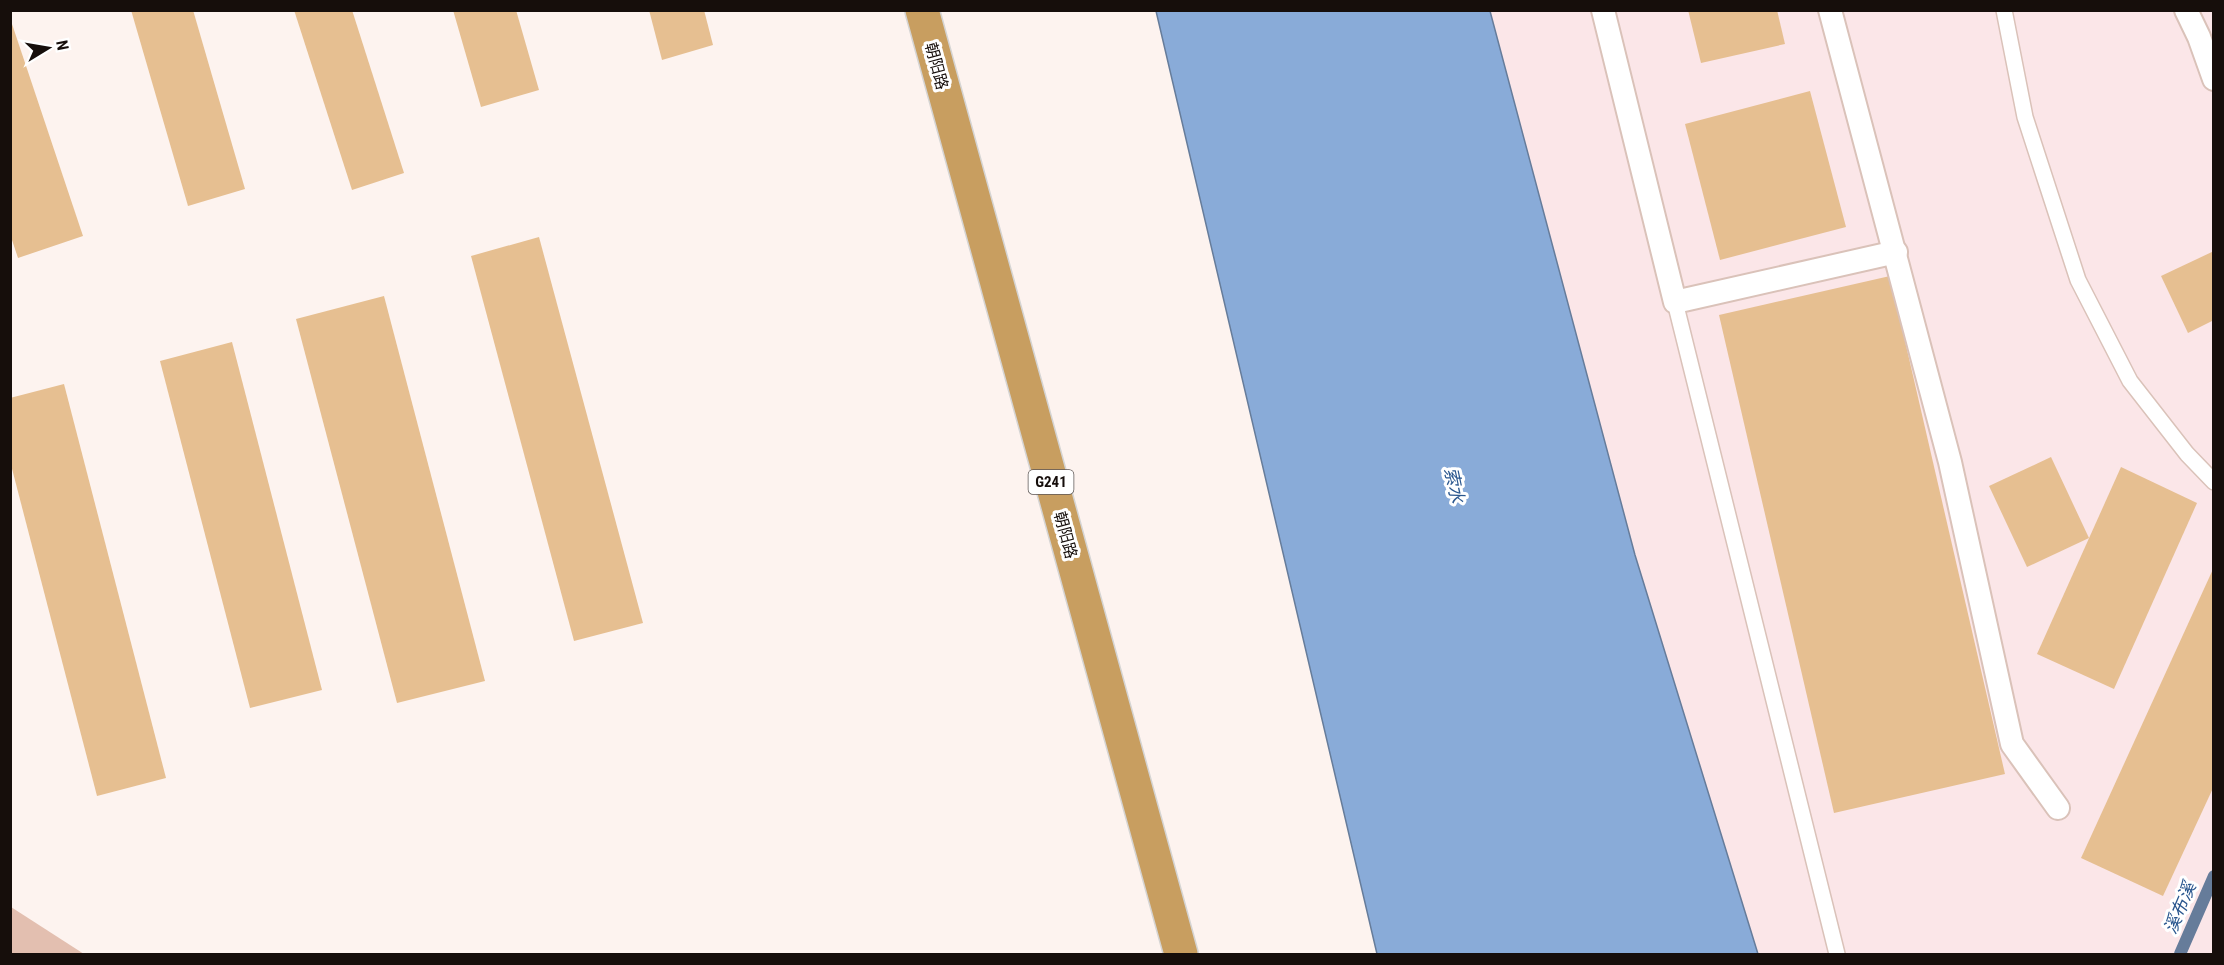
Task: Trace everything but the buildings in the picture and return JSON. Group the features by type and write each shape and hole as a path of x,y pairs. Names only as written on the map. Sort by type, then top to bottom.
{"highway":[{"name":"朝阳路","path":"922,10 1181,954"}],"street":[{"path":"1603,10 1675,303 1896,252"},
{"path":"1830,10 1950,462 2012,744 2058,808"},
{"path":"2186,10 2199,37 2214,79"}],"lane":[{"path":"2004,10 2025,117 2078,280 2130,381 2187,454 2214,482"},
{"path":"1675,303 1837,954"}],"shaded area":[{"path":"1490,11 2213,11 2213,954 1758,954 1635,555"},
{"path":"11,907 84,954 11,954"}],"water":[{"name":"索水","path":"1156,11 1490,11 1635,555 1758,954 1377,954"}],"waterway":[{"name":"溪布溪","path":"2180,954 2214,876"}]}
